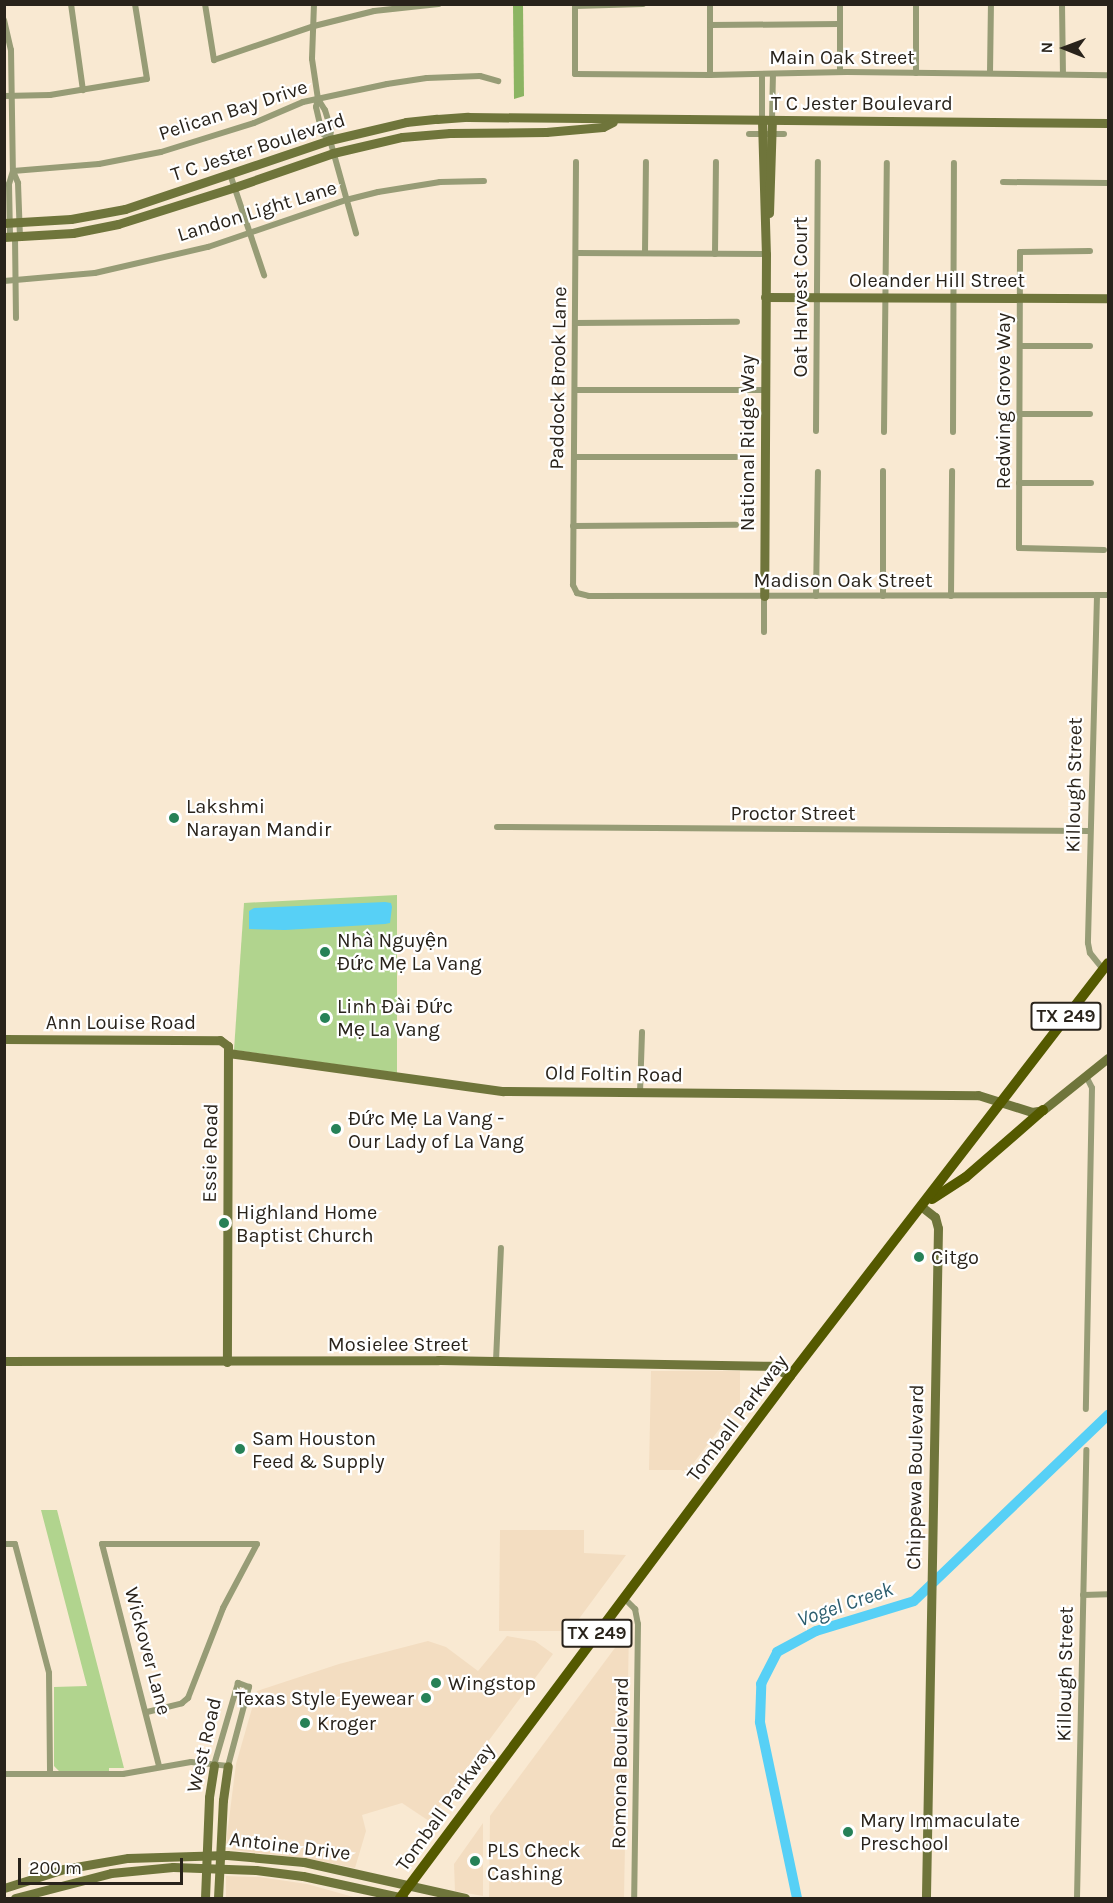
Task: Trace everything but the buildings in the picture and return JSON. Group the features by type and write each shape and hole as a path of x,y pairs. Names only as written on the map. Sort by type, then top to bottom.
{"main road":[{"name":"Tomball Parkway","path":"401,1898 790,1376 1106,966"},
{"path":"923,1206 966,1177 1043,1110"}],"street":[{"path":"71,4 83,90"},
{"path":"8,96 83,90 147,79 135,4"},
{"path":"205,4 214,60 314,26 374,11 439,4"},
{"path":"314,4 312,58 318,99 316,107 322,133 330,140 356,232"},
{"path":"710,4 710,75"},
{"path":"840,4 840,72"},
{"path":"916,4 916,73"},
{"path":"990,74 991,4"},
{"path":"1062,4 1063,74"},
{"path":"575,5 643,5"},
{"name":"Main Oak Street","path":"575,5 575,74 710,75 840,72 1108,75"},
{"path":"4,20 11,50 8,96 13,171 18,183 11,223 16,280 16,318"},
{"path":"710,25 839,24"},
{"name":"National Ridge Way","path":"762,74 767,121 764,633"},
{"name":"National Ridge Way","path":"767,121 773,74"},
{"name":"Pelican Bay Drive","path":"13,171 99,164 161,152 254,123 295,104 427,78 480,76 498,81"},
{"name":"T C Jester Boulevard","path":"11,223 71,219 116,210 330,140 406,122 468,117 1108,123"},
{"path":"524,118 524,133"},
{"name":"T C Jester Boulevard","path":"13,237 101,228 235,187 333,153 402,137 450,133 524,133 603,127 615,120"},
{"name":"T C Jester Boulevard","path":"749,134 784,134"},
{"name":"Paddock Brook Lane","path":"576,162 573,585 578,593"},
{"path":"645,253 646,162"},
{"path":"715,254 716,162"},
{"name":"Oat Harvest Court","path":"816,431 818,162"},
{"path":"953,432 954,162"},
{"path":"884,432 887,163"},
{"path":"230,174 264,275"},
{"name":"Landon Light Lane","path":"4,281 95,273 214,246 346,200 411,186 484,181"},
{"path":"1003,182 1108,183"},
{"name":"Redwing Grove Way","path":"1090,252 1020,252 1019,548 1104,550"},
{"path":"576,253 766,254"},
{"name":"Oleander Hill Street","path":"765,297 1108,298"},
{"path":"576,323 737,322"},
{"path":"1020,346 1090,346"},
{"path":"575,390 764,390"},
{"path":"1020,414 1090,414"},
{"path":"574,457 736,458"},
{"path":"883,596 884,471"},
{"path":"951,596 952,471"},
{"path":"816,596 818,472"},
{"path":"1019,483 1091,483"},
{"path":"573,526 736,525"},
{"name":"Madison Oak Street","path":"578,593 589,596 1108,595"},
{"name":"Killough Street","path":"1096,596 1088,943 1090,953 1106,966"},
{"name":"Proctor Street","path":"497,827 1090,831"},
{"path":"640,1093 642,1032"},
{"name":"Ann Louise Road","path":"4,1039 220,1040 228,1046 228,1053"},
{"name":"Old Foltin Road","path":"228,1053 503,1091 978,1095 1032,1112 1043,1110"},
{"name":"Essie Road","path":"227,1362 228,1053"},
{"path":"1043,1110 1108,1058"},
{"path":"1086,1076 1092,1088 1086,1409"},
{"name":"Chippewa Boulevard","path":"923,1206 935,1217 938,1228 926,1899"},
{"path":"496,1361 501,1248"},
{"name":"Mosielee Street","path":"4,1361 496,1361 771,1366 790,1376"},
{"name":"Killough Street","path":"1077,1899 1086,1450"},
{"path":"4,1544 15,1544 49,1673 50,1774"},
{"name":"Wickover Lane","path":"147,1712 186,1700 223,1608 257,1544 102,1544 147,1712 159,1766"},
{"path":"1083,1594 1108,1594"},
{"name":"Romona Boulevard","path":"623,1598 635,1609 638,1624 634,1899"},
{"name":"West Road","path":"206,1899 214,1765 238,1683 249,1687 228,1767 219,1855 218,1899"},
{"path":"4,1774 123,1774 191,1762 228,1767"},
{"name":"Antoine Drive","path":"4,1888 64,1869 152,1855 219,1855 304,1862 465,1899"},
{"path":"303,1876 304,1862"},
{"path":"64,1869 67,1883"},
{"name":"Antoine Drive","path":"15,1899 67,1883 111,1873 146,1869 219,1869 303,1876 401,1898"}],"shaded area":[{"path":"651,1371 740,1371 740,1402 686,1473 681,1470 649,1470"},
{"path":"500,1530 584,1530 584,1553 626,1555 570,1631 499,1631"},
{"path":"629,1629 624,1898 489,1897 490,1816"},
{"path":"507,1636 535,1641 553,1654 429,1821 402,1803 362,1815 366,1831 355,1868 309,1859 233,1850 226,1843 236,1764 257,1691 339,1664 428,1641 446,1647 478,1671"},
{"path":"483,1823 483,1896 455,1891 454,1864"},
{"path":"226,1876 259,1877 307,1884 357,1898 226,1898"}],"green space":[{"path":"513,5 523,5 524,96 514,99"},
{"path":"397,895 397,1073 234,1050 244,903"},
{"path":"41,1510 57,1510 124,1768 109,1768 109,1771 59,1771 54,1766 54,1687 87,1686"}],"water":[{"path":"391,903 392,907 390,923 285,930 249,929 249,911 254,908"}],"waterway":[{"name":"Vogel Creek","path":"797,1898 760,1722 761,1684 777,1652 816,1631 914,1601 1108,1415"}],"place":[{"name":"Lakshmi Narayan Mandir","path":"174,818"},
{"name":"Nhà Nguyện Đức Mẹ La Vang","path":"325,952"},
{"name":"Linh Đài Đức Mẹ La Vang","path":"325,1018"},
{"name":"Đức Mẹ La Vang - Our Lady of La Vang","path":"336,1129"},
{"name":"Highland Home Baptist Church","path":"224,1223"},
{"name":"Citgo","path":"919,1257"},
{"name":"Sam Houston Feed & Supply","path":"240,1449"},
{"name":"Wingstop","path":"436,1683"},
{"name":"Texas Style Eyewear","path":"426,1698"},
{"name":"Kroger","path":"305,1723"},
{"name":"Mary Immaculate Preschool","path":"848,1832"},
{"name":"PLS Check Cashing","path":"475,1861"}]}
